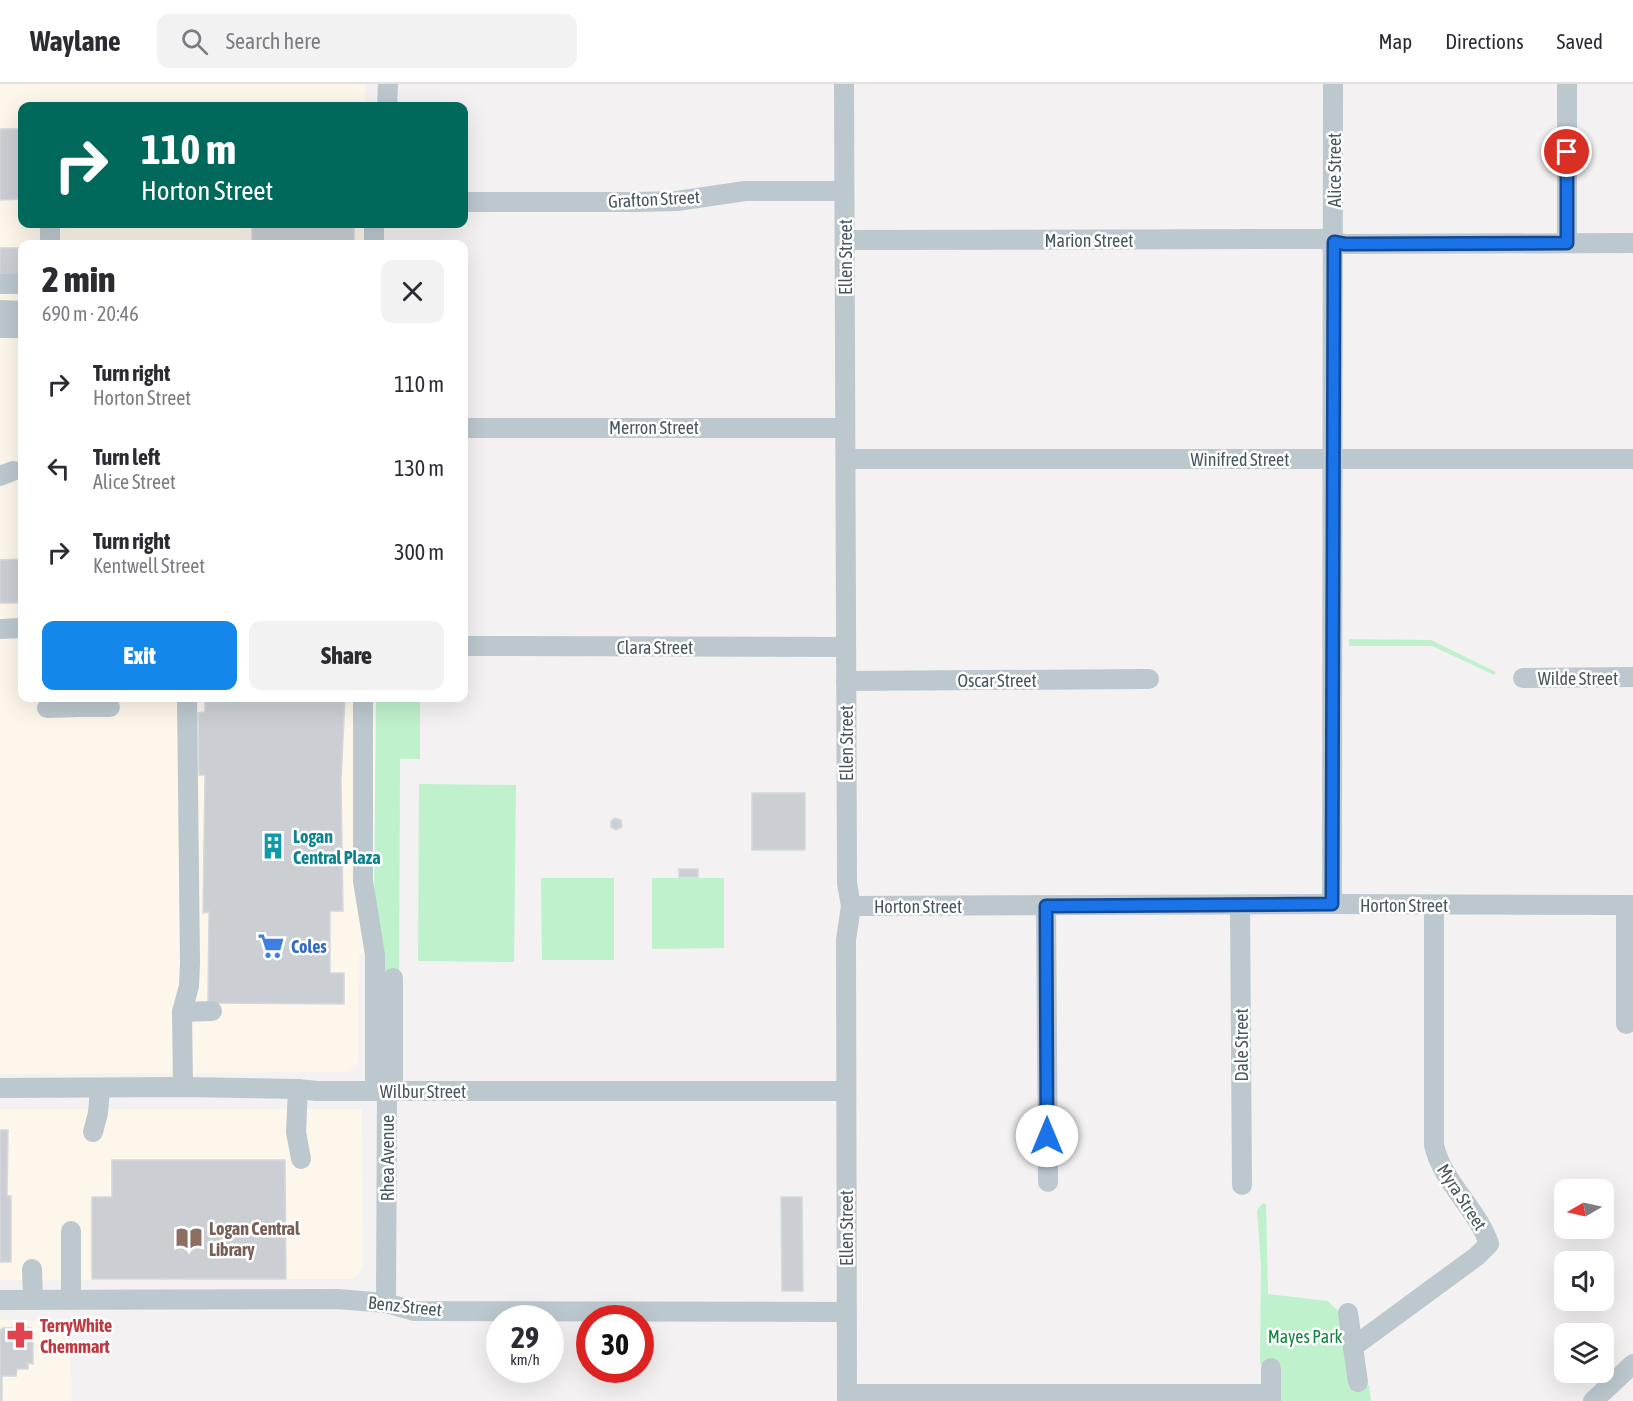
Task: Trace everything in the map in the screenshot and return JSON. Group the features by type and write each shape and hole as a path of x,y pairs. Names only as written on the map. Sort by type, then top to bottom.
{"street":[{"path":"387,102 388,84"},
{"name":"Ellen Street","path":"844,84 847,883 851,906 846,940 847,1398"},
{"name":"Alice Street","path":"1332,904 1333,84"},
{"path":"1567,84 1567,243"},
{"name":"Grafton Street","path":"468,202 677,201 745,191 844,191"},
{"name":"Marion Street","path":"845,240 1321,239 1345,244 1633,243"},
{"path":"0,284 18,284"},
{"path":"0,310 18,311"},
{"path":"0,328 18,328"},
{"name":"Merron Street","path":"468,428 845,428"},
{"name":"Winifred Street","path":"846,459 1633,459"},
{"path":"0,629 18,628"},
{"name":"Clara Street","path":"468,646 846,647"},
{"name":"Wilde Street","path":"1523,678 1633,678"},
{"name":"Oscar Street","path":"846,681 1149,679"},
{"path":"47,708 81,702 110,707"},
{"path":"183,1088 182,1012 189,986 190,963 187,702"},
{"path":"363,702 363,881 375,955 375,1081 387,1091"},
{"name":"Dale Street","path":"1240,905 1242,1185"},
{"name":"Myra Street","path":"1353,1347 1477,1256 1489,1244 1484,1228 1437,1161 1434,1145 1434,905"},
{"path":"1626,1024 1629,905"},
{"name":"Horton Street","path":"851,906 1629,905"},
{"path":"1046,906 1048,1182"},
{"name":"Rhea Avenue","path":"386,1303 387,1091 393,1081 393,978"},
{"path":"182,1012 212,1011"},
{"name":"Wilbur Street","path":"0,1088 297,1089 317,1091 846,1091"},
{"path":"93,1132 98,1113 100,1088"},
{"path":"297,1089 296,1132 301,1159"},
{"path":"71,1231 71,1300"},
{"path":"32,1269 33,1300"},
{"name":"Benz Street","path":"0,1300 337,1299 386,1303 414,1311 846,1312"},
{"path":"1348,1313 1358,1382"},
{"path":"1593,1401 1633,1364"},
{"path":"847,1398 1271,1398 1271,1368"}],"shaded area":[{"name":"Logan Central Plaza","path":"0,84 365,84 365,102 18,102 18,228 364,228 364,240 18,240 18,702 376,702 374,898 382,956 359,955 358,1062 347,1072 0,1074"},
{"path":"0,1109 362,1109 363,1268 357,1276 351,1279 0,1280"},
{"path":"0,1320 70,1321 71,1401 0,1401"}],"green space":[{"path":"1349,639 1431,640 1496,672 1494,675 1432,646 1349,646"},
{"path":"376,702 420,702 420,759 400,759 399,977 384,977 374,898"},
{"path":"419,784 516,785 514,962 418,961"},
{"path":"541,878 614,878 614,960 542,960"},
{"path":"652,878 724,878 724,948 652,949"},
{"name":"Mayes Park","path":"1263,1203 1266,1204 1268,1294 1328,1301 1339,1312 1349,1388 1369,1385 1371,1401 1281,1401 1281,1365 1260,1364 1261,1267 1257,1210"}],"building":[{"path":"0,129 18,129 18,199 0,200"},
{"path":"252,228 354,228 354,240 252,240"},
{"path":"0,248 18,248 18,279 0,279"},
{"path":"18,559 18,603 0,603 0,560"},
{"name":"Logan Central Plaza","path":"205,702 345,702 341,780 343,911 330,911 330,973 344,973 344,1004 208,1003 209,912 203,913 205,775 199,775 198,713 205,712"},
{"path":"752,793 805,793 805,850 752,850"},
{"path":"615,818 621,820 622,827 616,830 611,827 611,821"},
{"path":"679,869 698,869 698,877 679,877"},
{"path":"0,1130 8,1130 7,1196 11,1196 11,1262 0,1262"},
{"name":"Logan Central Library","path":"112,1160 285,1160 286,1279 92,1279 92,1197 112,1197"},
{"path":"781,1197 802,1197 803,1291 782,1291"},
{"path":"2,1328 31,1328 33,1331 33,1364 28,1363 28,1369 17,1369 16,1376 2,1376 2,1401 0,1401 0,1331"}],"place":[{"name":"Logan Central Plaza","path":"273,846"},
{"name":"Coles","path":"271,946"},
{"name":"Logan Central Library","path":"189,1238"},
{"name":"TerryWhite Chemmart","path":"20,1335"}],"route":[{"path":"1047,1136 1046,906 1332,904 1334,242 1345,244 1567,243 1567,152"}]}
